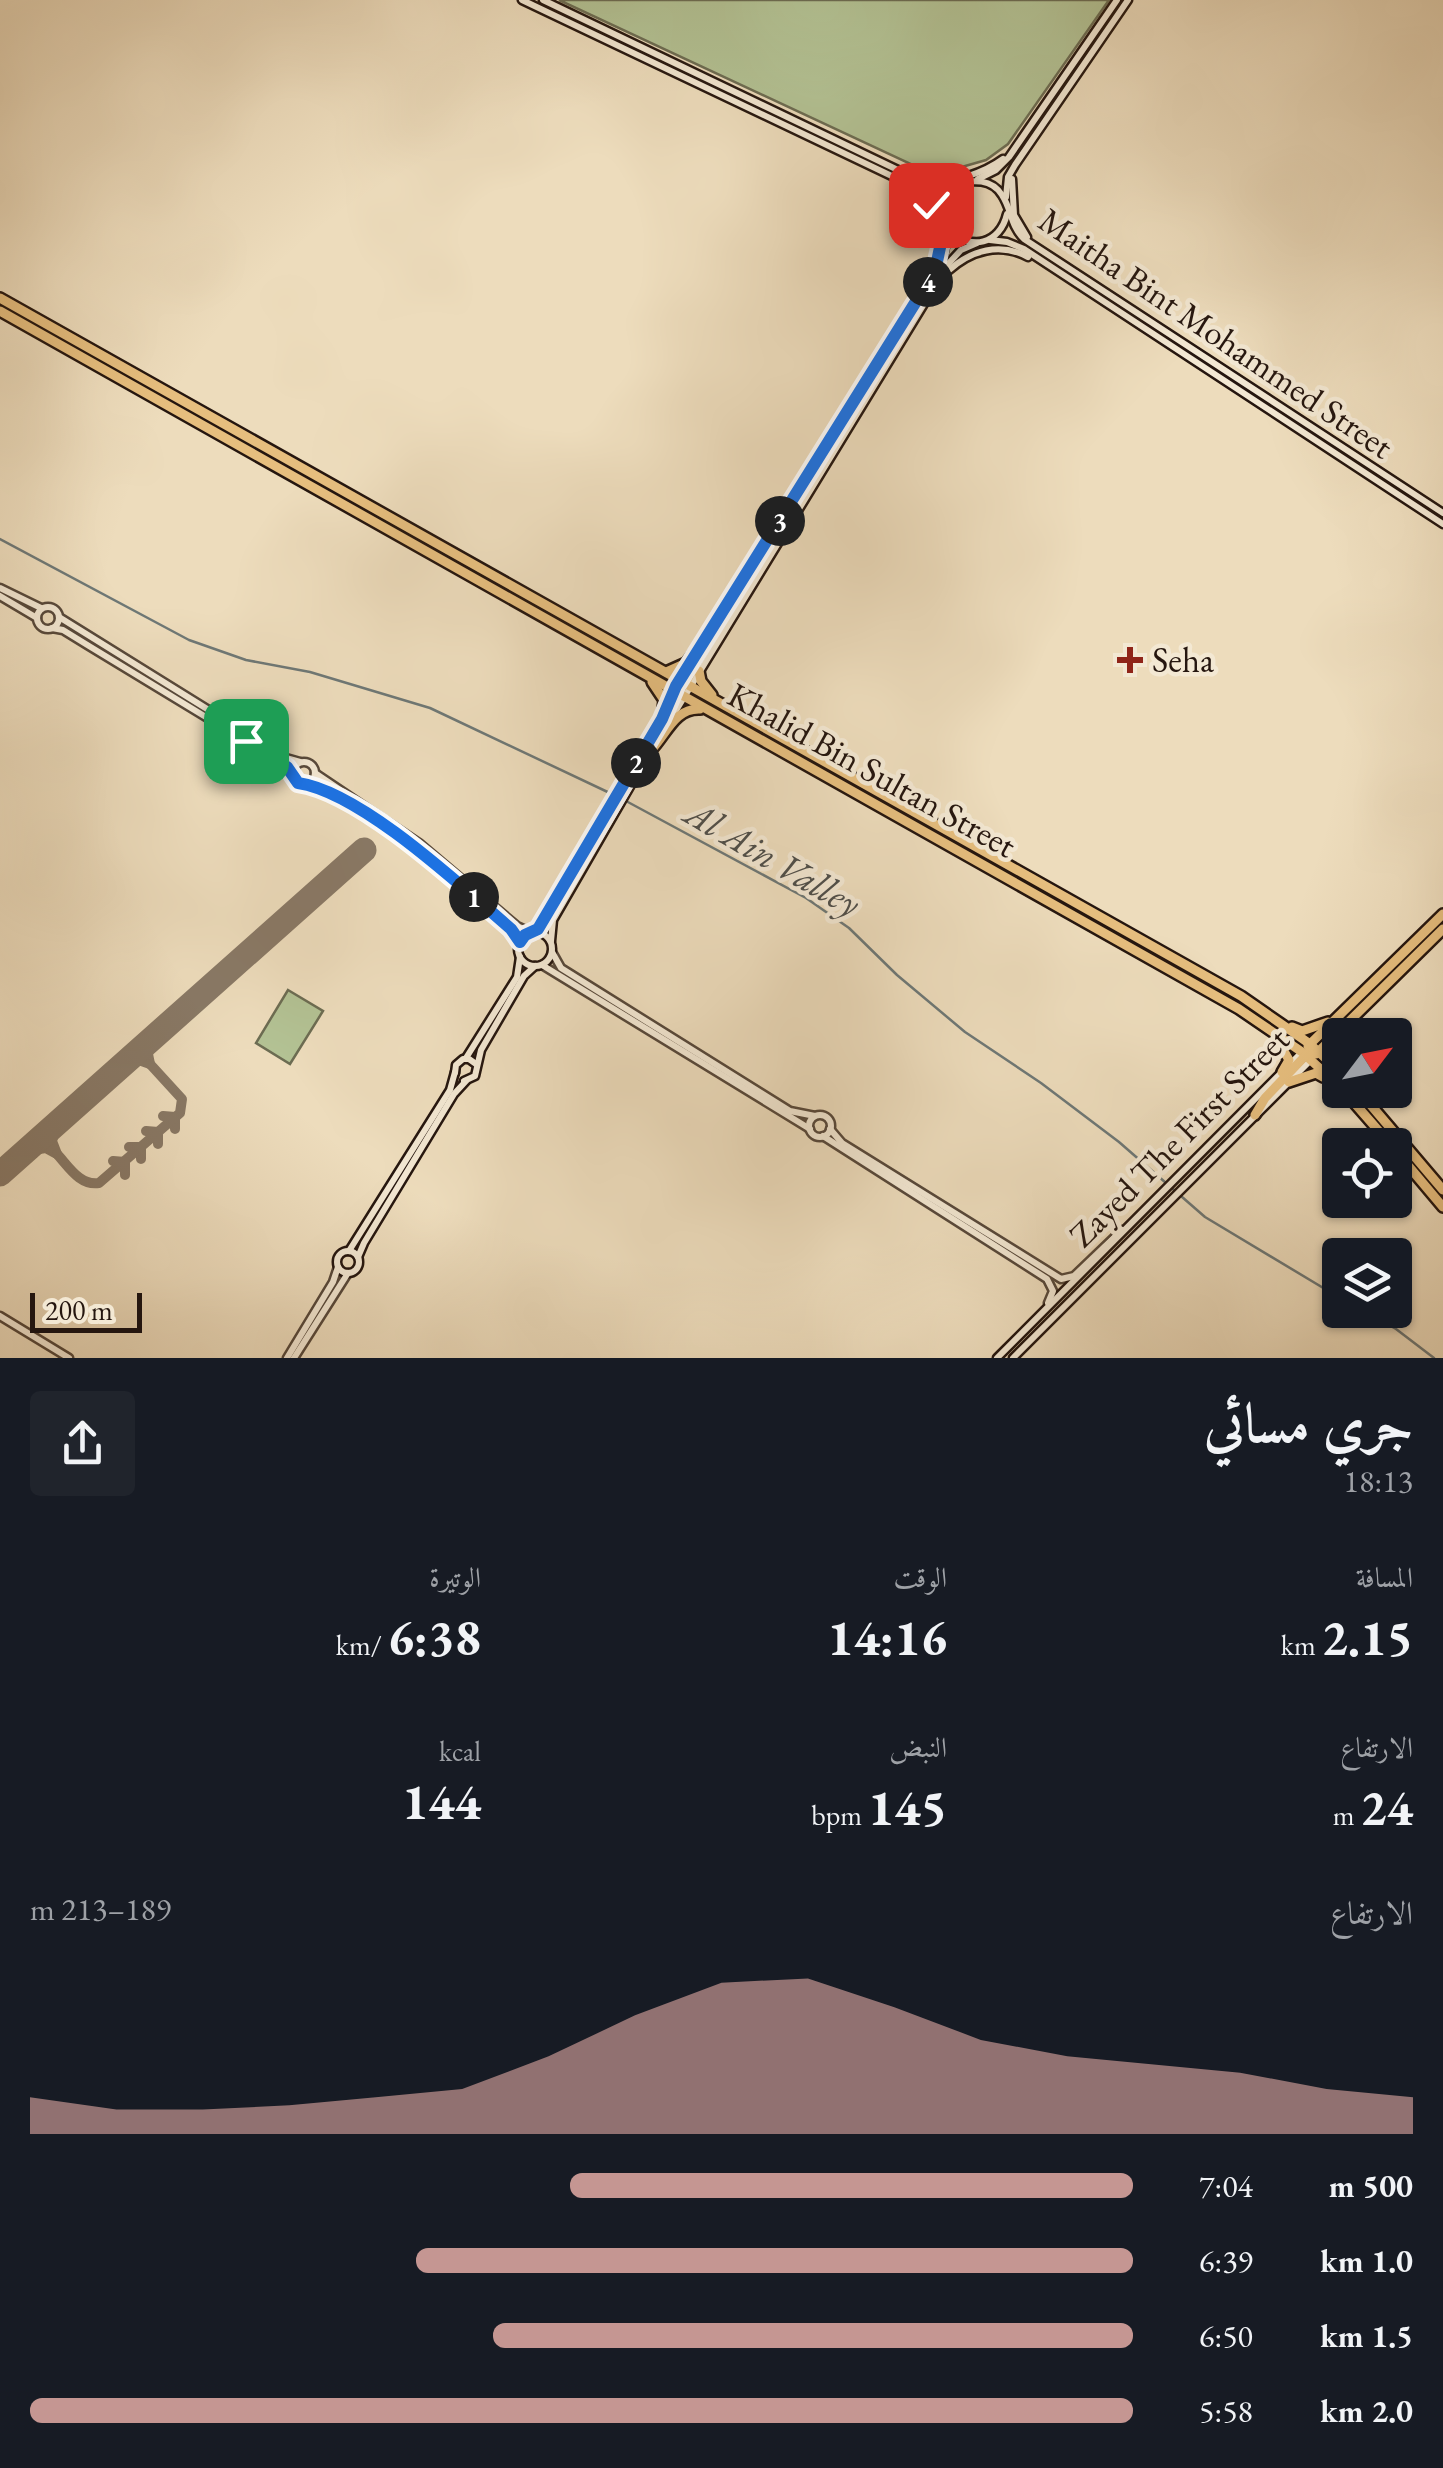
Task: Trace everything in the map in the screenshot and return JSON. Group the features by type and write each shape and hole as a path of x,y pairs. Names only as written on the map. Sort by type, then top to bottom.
{"main road":[{"path":"522,0 907,179 934,186 976,181 996,170 1117,0"},
{"path":"542,0 907,179 933,199 961,239 977,243"},
{"path":"652,749 660,727 721,618 939,274 957,254 990,240 1003,228 1008,177 1128,0"},
{"path":"907,179 946,180 984,170 1012,152"},
{"path":"1021,157 1011,185 1014,215 1024,234 1052,257"},
{"path":"907,179 937,215 942,243 939,274"},
{"name":"Maitha Bint Mohammed Street","path":"976,181 994,187 1019,234 1443,513"},
{"path":"946,218 951,192 966,182"},
{"path":"949,227 939,274 699,670 662,719 553,920 552,952 561,968 790,1110 826,1116 830,1129 842,1142 1061,1279 1074,1276 1131,1224"},
{"name":"Maitha Bint Mohammed Street","path":"990,240 1017,245 1443,524"},
{"path":"939,274 969,256 1000,248 1018,251 1052,267"},
{"name":"Khalid Bin Sultan Street","path":"0,298 434,538 467,561 515,584 630,655 714,714 1004,875 1322,1060"},
{"path":"4,313 55,336 61,332"},
{"name":"Khalid Bin Sultan Street","path":"4,313 642,674 750,723 1040,883 1276,1018 1322,1064"},
{"path":"62,346 68,342 97,358 115,362"},
{"path":"302,468 315,466"},
{"path":"427,552 462,565 467,561"},
{"path":"0,592 42,608 52,607 59,617 286,758 310,764 315,772 419,842 516,926 551,941"},
{"path":"0,592 37,618 42,627 66,632 283,764 298,783 309,783 395,834 432,860 514,932 520,942 518,973 466,1058 457,1062 452,1086 349,1251 339,1256 333,1282 290,1358"},
{"path":"37,618 42,608"},
{"path":"52,628 59,617"},
{"path":"630,655 670,672 686,664 721,618"},
{"path":"617,658 633,662 682,689"},
{"path":"699,670 708,692 741,712 750,723"},
{"path":"642,674 663,698 662,719"},
{"path":"636,770 683,713 695,707 714,714"},
{"path":"292,774 300,762"},
{"path":"309,783 315,772"},
{"path":"890,812 892,805 930,822"},
{"path":"520,942 546,920 610,816"},
{"path":"1004,875 1035,888 1040,883"},
{"name":"Zayed The First Street","path":"1343,1018 1365,990 1443,914"},
{"name":"Zayed The First Street","path":"1344,1018 1443,929"},
{"path":"290,1358 348,1273 357,1268 362,1246 454,1094 475,1076 476,1064 522,980 552,952"},
{"path":"520,957 822,1136 1049,1281 1052,1298 1020,1335"},
{"path":"1255,1115 1265,1098 1359,1002 1365,990"},
{"path":"1239,1009 1254,1012 1310,1052"},
{"path":"1276,1018 1300,1031 1322,1026"},
{"path":"1262,1023 1286,1051 1285,1077 1322,1076"},
{"name":"Zayed The First Street","path":"997,1358 1201,1154 1322,1040"},
{"path":"466,1058 476,1064"},
{"path":"455,1072 466,1081"},
{"name":"Zayed The First Street","path":"1013,1358 1255,1115 1285,1077"},
{"name":"Khalid Bin Sultan Street","path":"1362,1108 1378,1128"},
{"name":"Khalid Bin Sultan Street","path":"1375,1108 1443,1190"},
{"path":"810,1130 815,1116"},
{"path":"822,1136 830,1129"},
{"name":"Khalid Bin Sultan Street","path":"1412,1170 1443,1208"},
{"path":"349,1251 358,1258"},
{"path":"338,1267 348,1273"},
{"path":"0,1316 69,1358"}],"green space":[{"path":"559,0 1109,0 1008,144 986,160 934,175"},
{"path":"288,990 323,1011 290,1064 256,1043"}],"waterway":[{"name":"Al Ain Valley","path":"0,539 189,640 246,660 310,672 430,708 614,795"},
{"name":"Al Ain Valley","path":"626,801 806,898 849,928 965,1032 1119,1142 1205,1217 1322,1287"},
{"name":"Al Ain Valley","path":"1394,1328 1434,1358"}],"taxiway":[{"path":"125,1063 136,1059 150,1064 147,1049 151,1039"},
{"path":"57,1154 81,1179 99,1183 180,1113 182,1099 150,1064"},
{"path":"163,1116 175,1117 175,1129"},
{"path":"25,1151 46,1148 57,1154 52,1141 58,1122"},
{"path":"146,1131 158,1132 158,1144"},
{"path":"129,1147 141,1147 141,1159"},
{"path":"113,1161 125,1162 125,1175"}],"runway":[{"path":"0,1174 364,850"}],"place":[{"name":"Seha","path":"1130,660"}],"route":[{"path":"246,741 287,767 298,783 322,788 432,860 511,929 520,942 525,935 535,932 546,920 662,719 676,686 935,271 942,238 931,205"}]}
